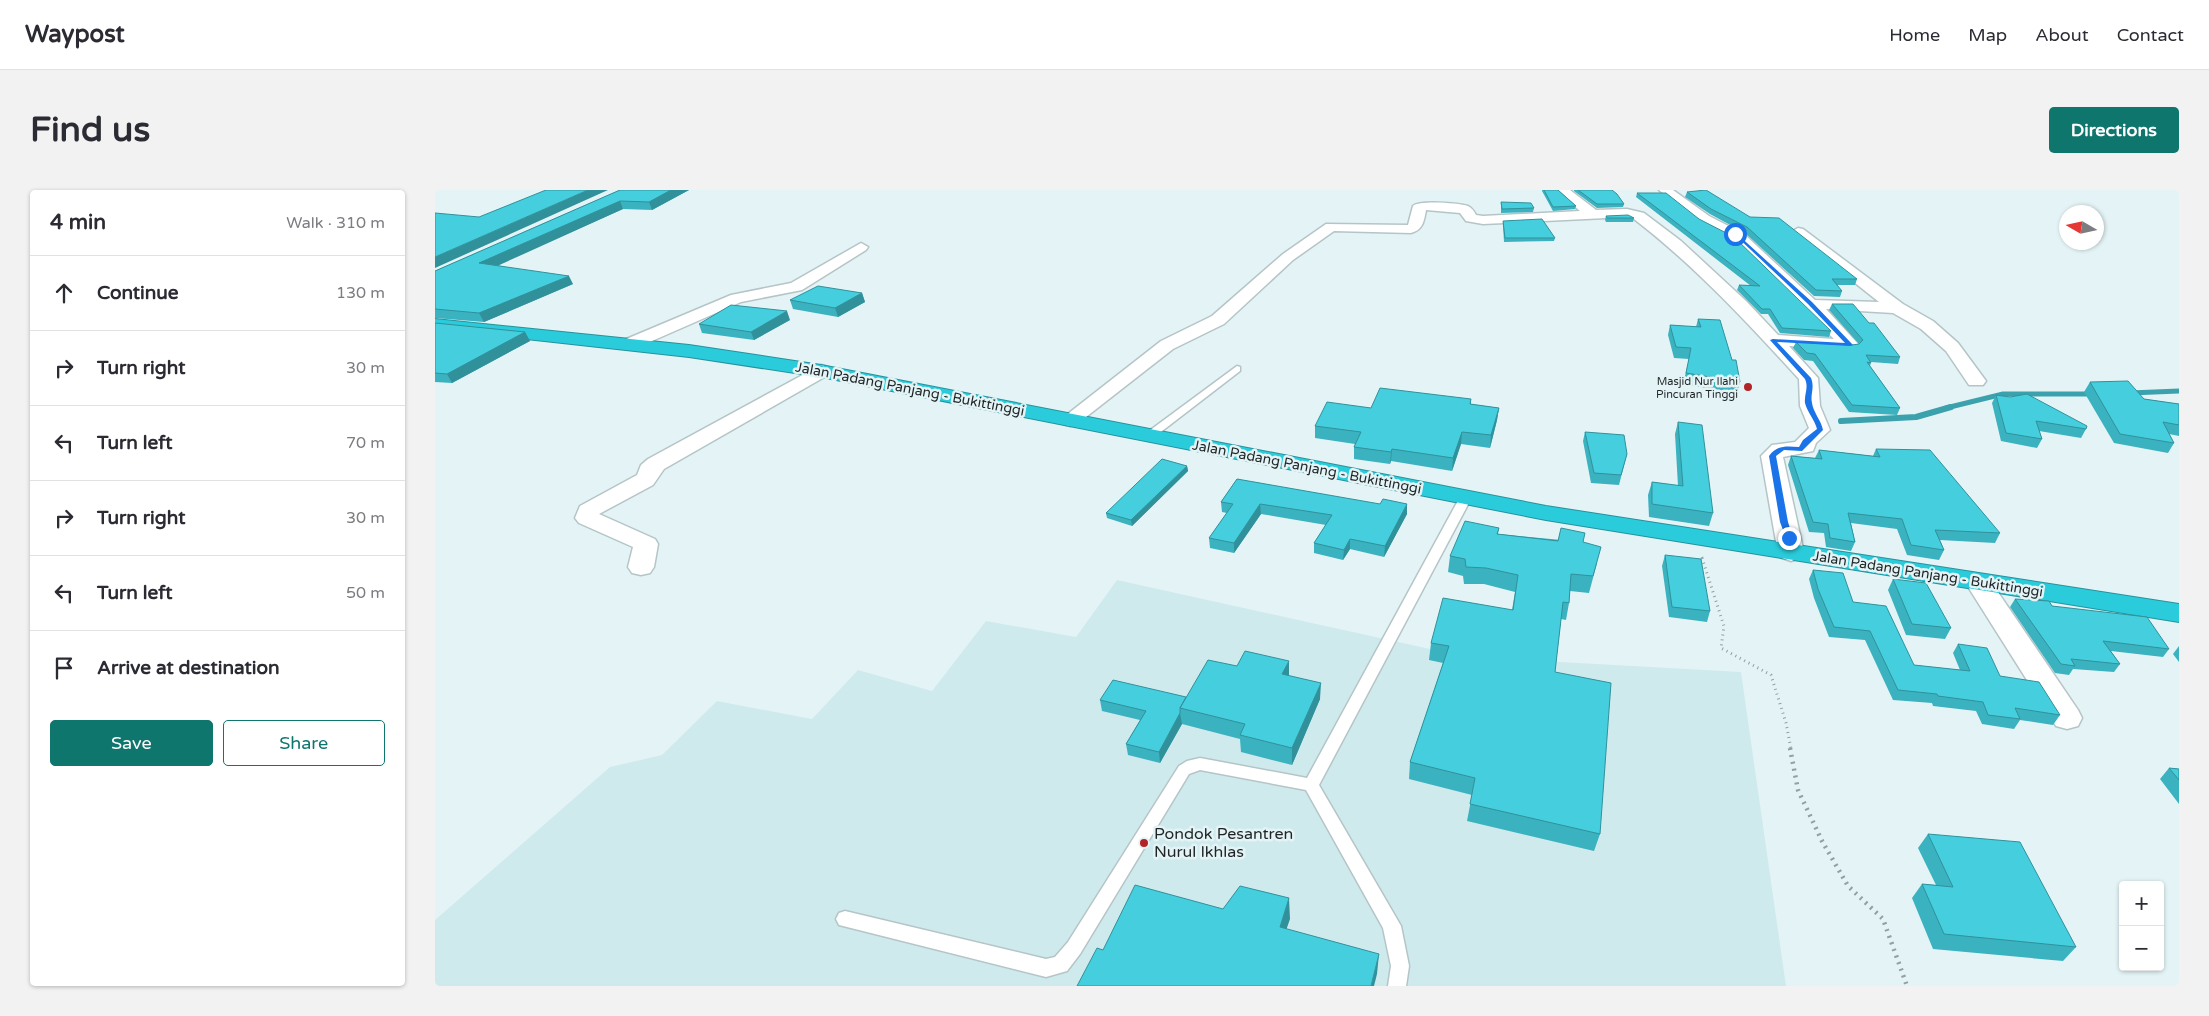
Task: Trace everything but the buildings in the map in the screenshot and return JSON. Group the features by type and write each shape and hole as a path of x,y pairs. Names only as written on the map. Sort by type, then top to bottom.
{"highway":[{"name":"Jalan Padang Panjang - Bukittinggi","path":"435,324 630,344 821,371 1465,497 1791,553 2179,614"}],"street":[{"path":"1562,190 1592,214"},
{"path":"1665,190 1699,214 1739,238 1810,303 1850,345 1773,340"},
{"path":"1070,420 1167,345 1218,320 1288,257 1331,227 1411,229 1416,225 1420,206 1463,209 1467,211 1471,218 1483,220 1627,212 1653,218 1676,244 1740,305 1808,378 1811,386 1809,404 1819,421 1820,430 1806,441 1805,446 1800,449 1784,448 1775,452 1772,456 1791,553"},
{"path":"1681,216 1699,214"},
{"path":"1798,232 1897,308 1927,325 1951,347 1976,381"},
{"path":"630,344 737,298 796,287 861,247"},
{"path":"1810,303 1897,308"},
{"path":"641,567 646,544 587,518 588,512 595,506 645,480 650,475 649,470 656,464 821,371"},
{"path":"1978,582 2067,718"}],"lane":[{"path":"1149,436 1237,369"},
{"path":"1311,785 1465,497"},
{"path":"845,919 1046,968 1060,966 1074,948 1184,770 1192,765 1200,764 1311,785 1392,926 1400,966 1397,986"}],"path":[{"path":"1706,539 1702,560 1724,626 1721,648 1734,657 1771,675 1786,723 1798,790 1822,840 1848,886 1883,919 1907,986"}],"shaded area":[{"name":"Pondok Pesantren Nurul Ikhlas","path":"1117,580 1480,660 1490,658 1741,672 1786,986 435,986 435,920 610,767 662,755 717,701 812,719 858,670 932,691 986,621 1076,637"}],"waterway":[{"path":"2130,393 2179,391"},
{"path":"1946,408 2003,394 2096,394"},
{"path":"1841,421 1916,417 1951,407"}],"place":[{"name":"Masjid Nur Ilahi Pincuran Tinggi","path":"1748,387"},
{"name":"Pondok Pesantren Nurul Ikhlas","path":"1144,843"}],"route":[{"path":"1735,234 1810,303 1850,345 1773,340 1808,378 1811,386 1809,404 1819,421 1820,430 1809,438 1805,446 1800,449 1784,448 1775,452 1772,456 1784,522 1789,538"}]}
